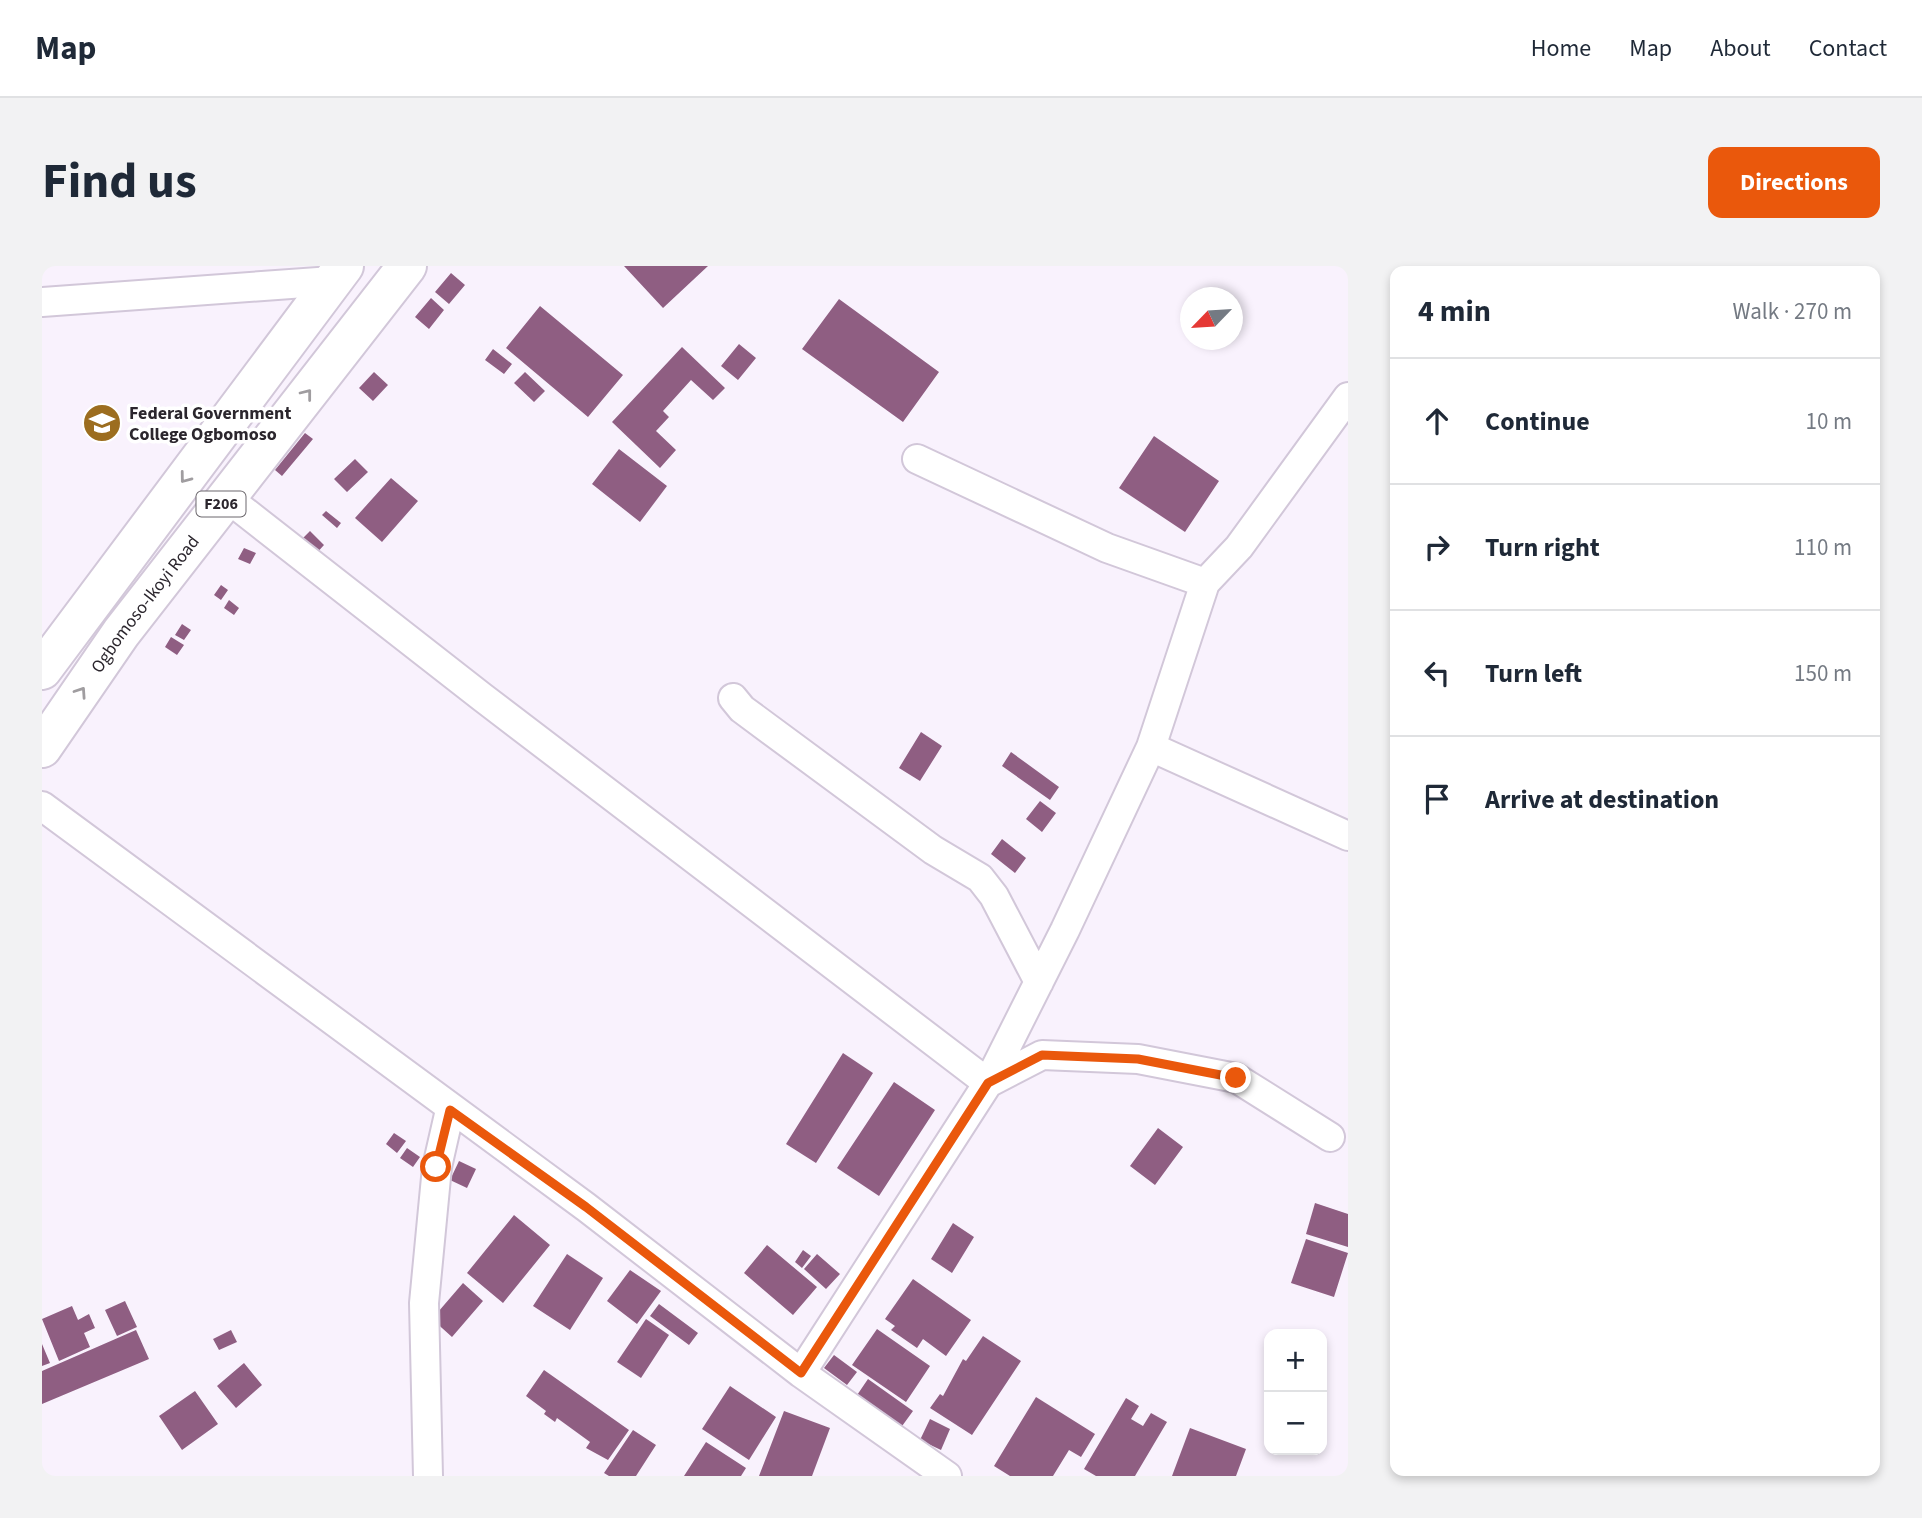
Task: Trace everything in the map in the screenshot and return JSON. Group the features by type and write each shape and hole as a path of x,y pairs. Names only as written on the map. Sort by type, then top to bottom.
{"main road":[{"name":"Ogbomoso-Ikoyi Road","path":"42,748 121,633 407,266"},
{"name":"F206","path":"42,670 338,274"}],"street":[{"path":"42,302 338,274"},
{"path":"801,1373 988,1083 1151,747 1205,583 1239,547 1348,397"},
{"path":"916,459 1107,548 1205,583"},
{"path":"226,497 482,697 988,1083"},
{"path":"733,698 742,709 933,850 980,878 994,896 1039,982"},
{"path":"1151,747 1348,836"},
{"path":"42,806 450,1110 586,1207 801,1373 947,1476"},
{"path":"988,1083 1042,1055 1138,1059 1236,1078 1330,1137"},
{"path":"428,1476 424,1303 436,1167 450,1110"}],"building":[{"path":"624,266 708,266 663,308"},
{"path":"451,273 465,285 449,304 435,292"},
{"path":"431,298 444,310 429,329 415,317"},
{"path":"839,299 939,372 903,422 802,349"},
{"path":"540,306 623,375 588,417 506,348"},
{"path":"739,344 756,358 738,380 721,366"},
{"path":"682,347 725,388 713,400 691,380 663,411 669,417 656,431 676,450 660,468 612,422"},
{"path":"493,349 512,364 504,374 485,360"},
{"path":"374,372 388,385 373,401 359,388"},
{"path":"525,372 545,391 534,402 514,383"},
{"path":"305,433 313,439 282,476 275,470"},
{"path":"1154,436 1219,481 1185,532 1119,488"},
{"path":"619,449 667,486 640,522 592,484"},
{"path":"355,459 368,472 347,492 334,479"},
{"path":"391,478 418,501 382,542 355,518"},
{"path":"326,511 341,523 337,528 322,515"},
{"path":"310,531 324,545 314,556 300,541"},
{"path":"244,548 256,553 250,564 238,559"},
{"path":"221,585 228,590 221,600 214,595"},
{"path":"229,600 239,608 234,615 224,608"},
{"path":"182,624 191,630 184,640 175,635"},
{"path":"171,637 184,645 177,655 165,647"},
{"path":"921,732 942,746 920,781 899,768"},
{"path":"1011,752 1059,787 1050,800 1002,766"},
{"path":"1040,801 1056,813 1042,832 1026,819"},
{"path":"1002,839 1026,858 1015,873 991,854"},
{"path":"843,1053 873,1073 816,1163 786,1144"},
{"path":"894,1082 935,1110 879,1196 837,1168"},
{"path":"1158,1128 1183,1147 1155,1185 1130,1166"},
{"path":"394,1133 406,1141 397,1153 386,1144"},
{"path":"407,1148 420,1157 413,1167 400,1158"},
{"path":"459,1161 476,1169 467,1188 450,1180"},
{"path":"1315,1203 1348,1214 1348,1247 1306,1234"},
{"path":"514,1215 550,1245 503,1303 467,1273"},
{"path":"953,1223 974,1237 952,1273 931,1259"},
{"path":"1306,1239 1348,1253 1334,1297 1291,1283"},
{"path":"767,1245 817,1287 793,1315 744,1273"},
{"path":"803,1250 811,1256 802,1268 795,1262"},
{"path":"567,1254 603,1278 570,1330 533,1306"},
{"path":"817,1254 840,1274 826,1289 804,1269"},
{"path":"630,1270 661,1291 637,1324 607,1301"},
{"path":"913,1279 971,1320 946,1356 923,1339 917,1348 891,1330 895,1326 885,1319"},
{"path":"463,1283 483,1301 452,1337 432,1319"},
{"path":"125,1301 137,1327 117,1336 105,1310"},
{"path":"659,1304 698,1333 689,1345 650,1316"},
{"path":"72,1306 78,1320 89,1314 95,1328 84,1333 90,1347 59,1361 42,1319"},
{"path":"646,1319 669,1335 641,1378 617,1362"},
{"path":"877,1329 930,1366 906,1402 852,1365"},
{"path":"136,1330 149,1359 42,1404 42,1371"},
{"path":"231,1330 237,1342 219,1350 213,1339"},
{"path":"983,1336 1021,1361 972,1435 930,1408 940,1394 943,1396 963,1359 966,1361"},
{"path":"42,1344 50,1363 42,1366"},
{"path":"834,1355 857,1372 847,1385 824,1368"},
{"path":"244,1363 262,1385 236,1408 217,1386"},
{"path":"544,1370 629,1430 608,1460 586,1448 590,1442 557,1418 555,1422 544,1414 546,1411 526,1396"},
{"path":"868,1379 913,1411 897,1433 853,1401"},
{"path":"730,1386 776,1417 749,1460 702,1429"},
{"path":"195,1391 218,1424 182,1450 159,1416"},
{"path":"1036,1397 1095,1434 1081,1457 1069,1450 1053,1476 1010,1476 994,1466"},
{"path":"1126,1398 1139,1406 1131,1419 1143,1426 1151,1413 1167,1422 1135,1476 1096,1476 1084,1469"},
{"path":"784,1411 830,1428 812,1476 759,1476"},
{"path":"930,1419 950,1429 941,1450 920,1440"},
{"path":"1190,1428 1246,1449 1236,1476 1172,1476"},
{"path":"633,1430 656,1445 636,1476 609,1476 604,1473"},
{"path":"706,1442 746,1468 741,1476 684,1476"}],"place":[{"name":"Federal Government College Ogbomoso","path":"102,423"}],"route":[{"path":"436,1167 450,1110 586,1207 801,1373 988,1083 1042,1055 1138,1059 1236,1078"}]}
